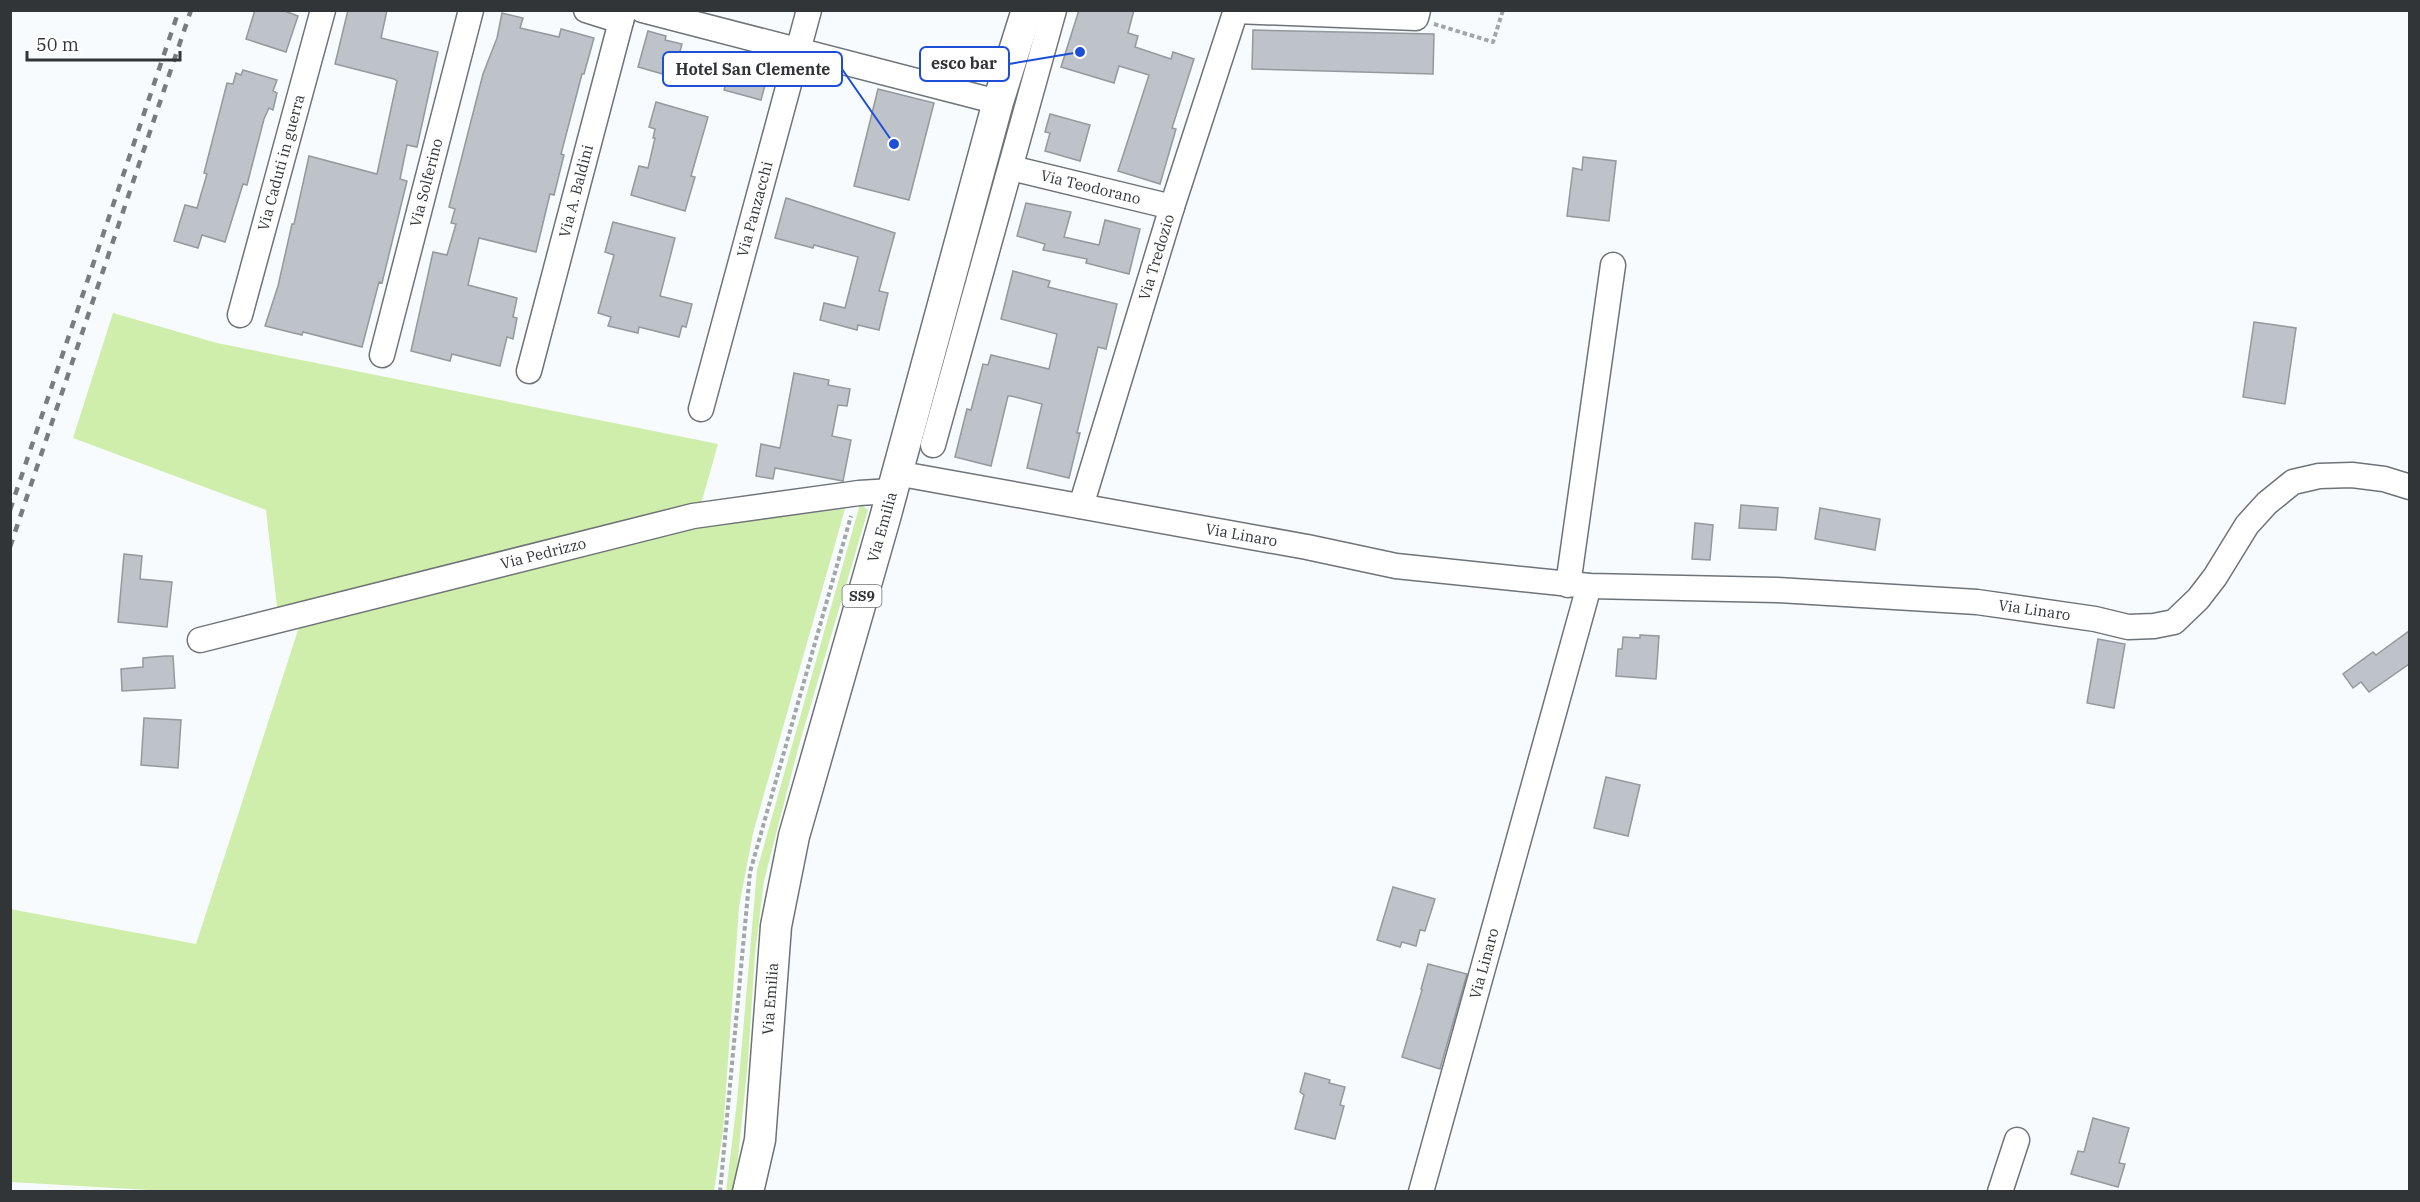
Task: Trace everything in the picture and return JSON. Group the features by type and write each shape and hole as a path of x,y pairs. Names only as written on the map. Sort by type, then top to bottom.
{"main road":[{"name":"Via Emilia","path":"748,1191 760,1140 776,926 794,836 999,102 1042,12"}],"street":[{"name":"Via Caduti in guerra","path":"240,315 323,10"},
{"name":"Via Solferino","path":"382,355 471,10"},
{"path":"586,10 629,14 798,51 999,102"},
{"name":"Via Panzacchi","path":"701,409 809,10"},
{"path":"1236,11 1417,14"},
{"name":"Via Tredozio","path":"1081,506 1172,207 1236,11"},
{"name":"Via Emilia","path":"933,445 1011,168 1042,12"},
{"name":"Via A. Baldini","path":"529,371 629,14"},
{"name":"Via Teodorano","path":"1011,168 1172,207"},
{"path":"1579,585 1613,265"},
{"name":"Via Linaro","path":"894,482 1081,506 1307,547 1396,566 1579,585 1777,590 1922,598 2095,619 2128,627 2154,626 2174,622 2198,599 2215,578 2247,525 2267,503 2293,482 2319,476 2352,475 2384,479 2409,487"},
{"name":"Via Pedrizzo","path":"200,640 693,516 859,493 894,482"},
{"name":"Via Linaro","path":"1421,1191 1579,585"},
{"path":"2000,1191 2018,1140"}],"path":[{"path":"1417,14 1493,42 1503,10"}],"green space":[{"path":"113,313 217,343 718,444 701,504 283,613 277,607 266,510 73,438"},
{"path":"860,504 868,510 799,745 764,881 755,954 748,1061 735,1188 734,1191 726,1192 737,1101 757,870"},
{"path":"845,509 753,833 739,907 723,1131 714,1191 183,1192 11,1182 10,909 196,944 299,627 691,528"}],"building":[{"path":"255,10 282,10 298,16 286,52 246,39"},
{"path":"348,10 387,10 381,38 438,52 417,147 407,145 400,179 407,181 382,283 379,282 362,347 303,332 302,335 265,326 278,286 309,156 377,174 397,81 335,64"},
{"path":"1079,10 1134,10 1128,33 1138,36 1135,47 1171,59 1173,52 1194,59 1172,128 1176,129 1160,184 1118,171 1149,75 1119,66 1114,83 1061,67"},
{"path":"502,13 523,18 520,28 559,37 561,29 594,38 561,154 564,155 554,195 550,194 536,252 479,238 468,285 517,298 513,317 517,318 513,339 507,337 500,366 452,354 450,361 411,351 433,252 447,255 456,224 451,223 455,209 449,207 483,74 497,38"},
{"path":"1253,30 1434,34 1433,74 1252,69"},
{"path":"648,31 666,36 665,40 682,44 673,77 638,67"},
{"path":"733,57 770,67 761,100 724,90"},
{"path":"243,70 277,80 273,91 277,93 273,110 269,108 264,119 247,185 243,184 225,242 202,235 198,248 174,241 185,205 197,208 227,83 233,84 236,73 241,75"},
{"path":"878,89 934,103 909,200 854,186"},
{"path":"656,102 708,117 691,176 695,177 685,211 631,195 639,166 648,168 655,138 653,138 655,129 649,127"},
{"path":"1050,114 1090,125 1080,161 1045,151 1050,133 1045,132"},
{"path":"1583,157 1616,161 1609,221 1567,216 1573,168 1582,170"},
{"path":"786,198 895,233 879,291 888,293 879,330 858,325 857,330 820,320 824,303 845,308 858,257 814,245 813,248 775,238"},
{"path":"1026,203 1071,212 1064,237 1099,245 1105,220 1140,229 1129,274 1086,263 1087,259 1043,250 1045,244 1017,236"},
{"path":"613,222 675,238 660,296 692,304 686,327 682,326 679,337 639,327 638,333 608,326 611,317 598,313 614,255 605,252"},
{"path":"1013,271 1050,281 1048,287 1117,304 1106,349 1098,347 1077,433 1080,433 1069,478 1027,468 1042,404 1011,396 1008,396 991,466 955,457 967,409 971,410 983,364 988,365 991,355 1049,369 1057,334 1001,319"},
{"path":"2254,322 2296,328 2285,404 2243,397"},
{"path":"794,373 829,380 828,385 850,389 847,406 838,405 832,436 851,440 843,481 775,468 773,479 756,476 761,444 780,448"},
{"path":"1741,505 1778,508 1776,530 1739,528"},
{"path":"1820,508 1880,519 1875,550 1815,539"},
{"path":"1695,523 1713,525 1710,560 1692,559"},
{"path":"124,554 142,556 140,579 172,582 167,627 118,622"},
{"path":"2409,631 2409,664 2369,692 2361,682 2353,688 2343,674 2373,652 2376,655"},
{"path":"1640,635 1659,636 1656,679 1616,676 1618,649 1622,649 1623,637 1640,638"},
{"path":"2098,639 2125,644 2114,708 2087,703"},
{"path":"173,656 175,688 122,691 121,669 143,667 143,658"},
{"path":"144,718 181,720 178,768 141,765"},
{"path":"1606,777 1640,785 1628,836 1594,828"},
{"path":"1393,887 1435,899 1425,931 1420,930 1416,946 1402,942 1400,947 1377,940"},
{"path":"1428,964 1467,974 1440,1069 1402,1057"},
{"path":"1305,1073 1345,1087 1340,1105 1344,1106 1335,1139 1295,1129 1304,1095 1300,1092"},
{"path":"2093,1118 2129,1128 2119,1163 2125,1164 2118,1187 2071,1174 2078,1151 2084,1152"}],"railway":[{"path":"10,510 179,10"},
{"path":"10,547 191,10"}],"place":[{"name":"esco bar","path":"1080,52"},
{"name":"Hotel San Clemente","path":"894,144"}]}
